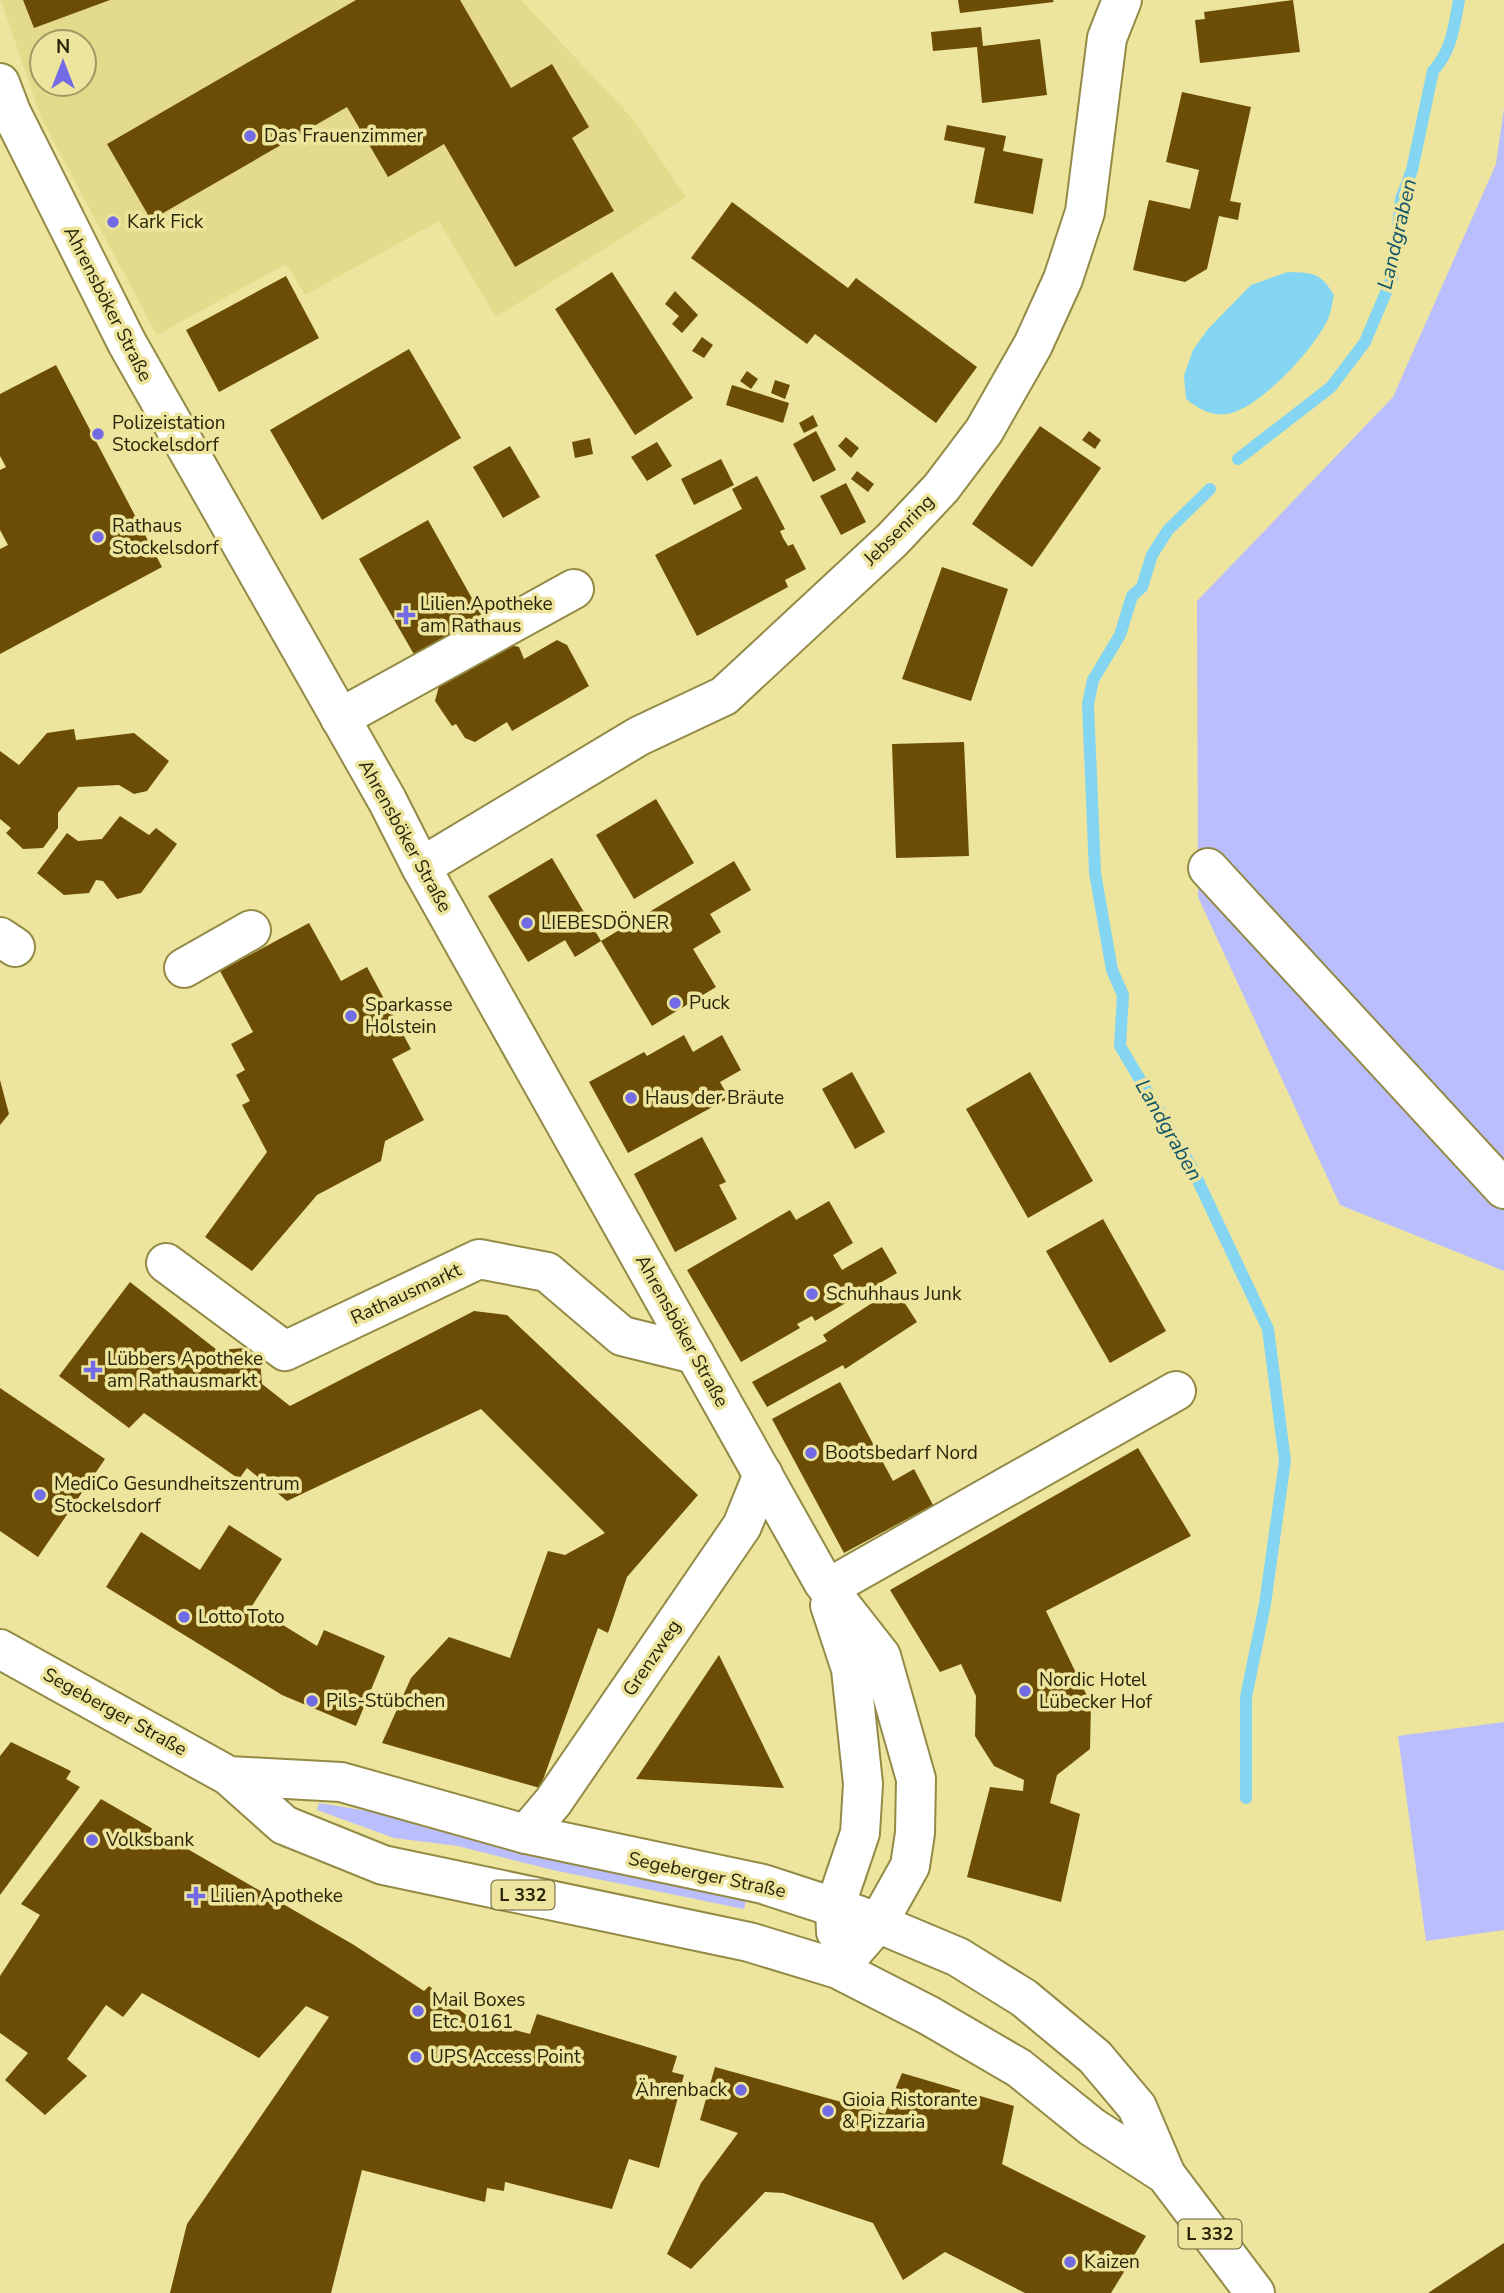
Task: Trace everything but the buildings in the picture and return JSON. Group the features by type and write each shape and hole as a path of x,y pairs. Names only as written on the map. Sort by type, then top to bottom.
{"main road":[{"name":"Jebsenring","path":"421,867 639,736 723,695 892,540 941,488 984,431 1033,345 1063,279 1085,212 1107,38 1122,0"},
{"name":"Ahrensböker Straße","path":"0,83 32,156 127,343 825,1585 881,1656 916,1779 915,1833 910,1866 878,1923 838,1969"},
{"path":"340,718 574,589"},
{"path":"1208,868 1504,1189"},
{"path":"184,968 251,930"},
{"name":"Rathausmarkt","path":"166,1263 285,1351 479,1259 547,1272 622,1336 695,1354"},
{"path":"825,1585 1177,1391"},
{"name":"Grenzweg","path":"526,1834 553,1802 742,1526 763,1474"},
{"name":"Ahrensböker Straße","path":"825,1585 851,1669 863,1784 860,1833 835,1907 838,1969"},
{"name":"Segeberger Straße","path":"0,1649 229,1776 284,1825 383,1865 749,1942 838,1969 928,2015 1019,2068 1092,2127 1166,2175"},
{"name":"Segeberger Straße","path":"229,1776 341,1782 526,1834 763,1884 926,1941 991,1975 1024,1998 1095,2057 1137,2107 1166,2175 1255,2293"}],"shaded area":[{"path":"1,0 521,0 632,118 686,197 496,317 439,221 305,295 286,264 157,335 41,118 34,98 98,98 98,28 28,28 28,80"},
{"path":"1504,108 1504,1271 1340,1205 1198,897 1197,601 1393,397 1496,164"},
{"path":"1288,272 1316,275 1334,295 1328,318 1299,361 1257,399 1231,413 1213,413 1186,399 1184,376 1193,350 1208,329 1251,285"},
{"path":"1504,1722 1504,1930 1426,1941 1398,1736"},
{"path":"319,1803 386,1814 557,1861 746,1901 744,1909 553,1870 458,1846 394,1838 317,1810"}],"waterway":[{"name":"Landgraben","path":"1238,459 1331,387 1365,342 1392,278 1401,199 1412,170 1433,71 1448,46 1459,0"},
{"name":"Landgraben","path":"1210,489 1168,530 1152,555 1142,587 1132,596 1120,635 1093,680 1088,704 1095,873 1112,970 1123,995 1120,1046 1190,1164 1268,1329 1285,1461 1265,1604 1246,1697 1246,1798"}],"place":[{"name":"Das Frauenzimmer","path":"250,136"},
{"name":"Kark Fick","path":"113,222"},
{"name":"Polizeistation Stockelsdorf","path":"98,434"},
{"name":"Rathaus Stockelsdorf","path":"98,537"},
{"name":"Lilien.Apotheke am Rathaus","path":"406,615"},
{"name":"LIEBESDÖNER","path":"527,923"},
{"name":"Puck","path":"675,1003"},
{"name":"Sparkasse Holstein","path":"351,1016"},
{"name":"Haus der Bräute","path":"631,1098"},
{"name":"Schuhhaus Junk","path":"812,1294"},
{"name":"Lübbers Apotheke am Rathausmarkt","path":"93,1370"},
{"name":"Bootsbedarf Nord","path":"811,1453"},
{"name":"MediCo Gesundheitszentrum Stockelsdorf","path":"40,1495"},
{"name":"Lotto Toto","path":"184,1617"},
{"name":"Nordic Hotel Lübecker Hof","path":"1025,1691"},
{"name":"Pils-Stübchen","path":"312,1701"},
{"name":"Volksbank","path":"92,1840"},
{"name":"Lilien Apotheke","path":"196,1896"},
{"name":"Mail Boxes Etc. 0161","path":"418,2011"},
{"name":"UPS Access Point","path":"416,2057"},
{"name":"Ährenback","path":"741,2090"},
{"name":"Gioia Ristorante & Pizzaria","path":"828,2111"},
{"name":"Kaizen","path":"1070,2262"}]}
